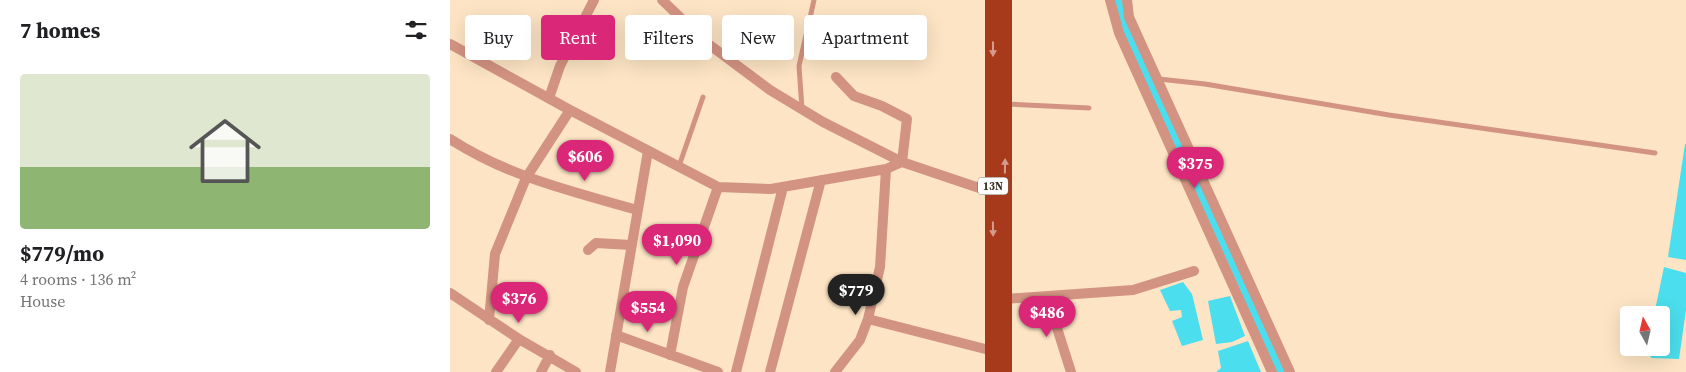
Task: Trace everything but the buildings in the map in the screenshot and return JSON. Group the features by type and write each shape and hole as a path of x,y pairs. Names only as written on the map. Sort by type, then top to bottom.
{"highway":[{"name":"13N","path":"992,0 1005,299 1005,372"},
{"name":"13N","path":"992,372 999,194 1005,104 1005,0"}],"street":[{"path":"549,98 560,66 594,0"},
{"path":"662,0 707,43 770,90 802,109 902,162 999,194"},
{"path":"1110,0 1119,33 1272,372"},
{"path":"1127,0 1129,17 1159,79 1290,372"},
{"path":"450,44 570,110 718,187 771,189 886,168 902,162"},
{"path":"836,77 854,96 882,106 907,119 902,162"},
{"path":"489,320 495,254 526,178 570,110"},
{"path":"450,139 492,164 526,178 637,210"},
{"path":"610,372 648,151"},
{"path":"835,372 860,340 868,319 880,268 886,168"},
{"path":"770,372 822,180"},
{"path":"670,355 683,287 718,187"},
{"path":"736,372 783,187"},
{"path":"588,250 596,243 631,245"},
{"path":"1005,299 1132,290 1194,271"},
{"path":"450,293 518,339 550,355 576,372"},
{"path":"1053,297 1057,328 1071,372"},
{"path":"868,319 993,351"},
{"path":"616,335 718,372"},
{"path":"496,372 518,339"},
{"path":"541,372 550,355"}],"lane":[{"path":"802,109 799,66 814,0"},
{"path":"1159,79 1205,84 1389,115 1655,153"},
{"path":"678,166 703,97"},
{"path":"1005,104 1089,108"}],"water":[{"path":"1686,144 1686,260 1668,257"},
{"path":"1664,267 1686,273 1686,310 1679,359 1652,358 1650,356 1670,356 1670,306 1656,306"},
{"path":"1183,282 1192,294 1203,340 1182,346 1172,321 1182,317 1181,310 1170,311 1160,290"},
{"path":"1230,296 1245,336 1232,342 1216,344 1208,301"},
{"path":"1248,341 1261,372 1216,372 1221,368 1218,351"}],"waterway":[{"path":"1119,0 1129,38 1244,286 1280,372"}]}
